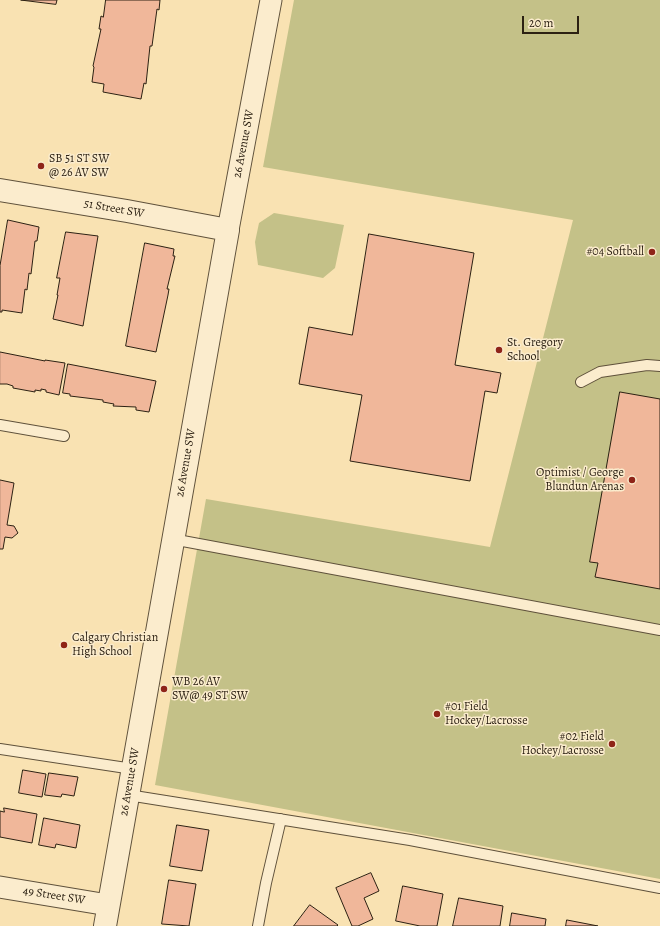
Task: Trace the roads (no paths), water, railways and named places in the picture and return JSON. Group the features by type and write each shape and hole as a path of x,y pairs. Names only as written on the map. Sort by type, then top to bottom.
{"street":[{"name":"26 Avenue SW","path":"105,926 172,539 271,0"},
{"name":"51 Street SW","path":"0,190 127,211 228,230"},
{"name":"49 Street SW","path":"0,887 108,905"}],"lane":[{"path":"581,382 600,372 647,365 660,366"},
{"path":"0,425 64,436"},
{"path":"172,539 660,630"},
{"path":"0,749 132,769"},
{"path":"128,795 410,840 660,888"},
{"path":"258,926 266,882 281,819"}],"place":[{"name":"SB 51 ST SW @ 26 AV SW","path":"41,166"},
{"name":"#04 Softball","path":"652,252"},
{"name":"St. Gregory School","path":"499,350"},
{"name":"Optimist / George Blundun Arenas","path":"632,480"},
{"name":"Calgary Christian High School","path":"64,645"},
{"name":"WB 26 AV SW@ 49 ST SW","path":"164,689"},
{"name":"#01 Field Hockey/Lacrosse","path":"437,714"},
{"name":"#02 Field Hockey/Lacrosse","path":"612,744"}]}
